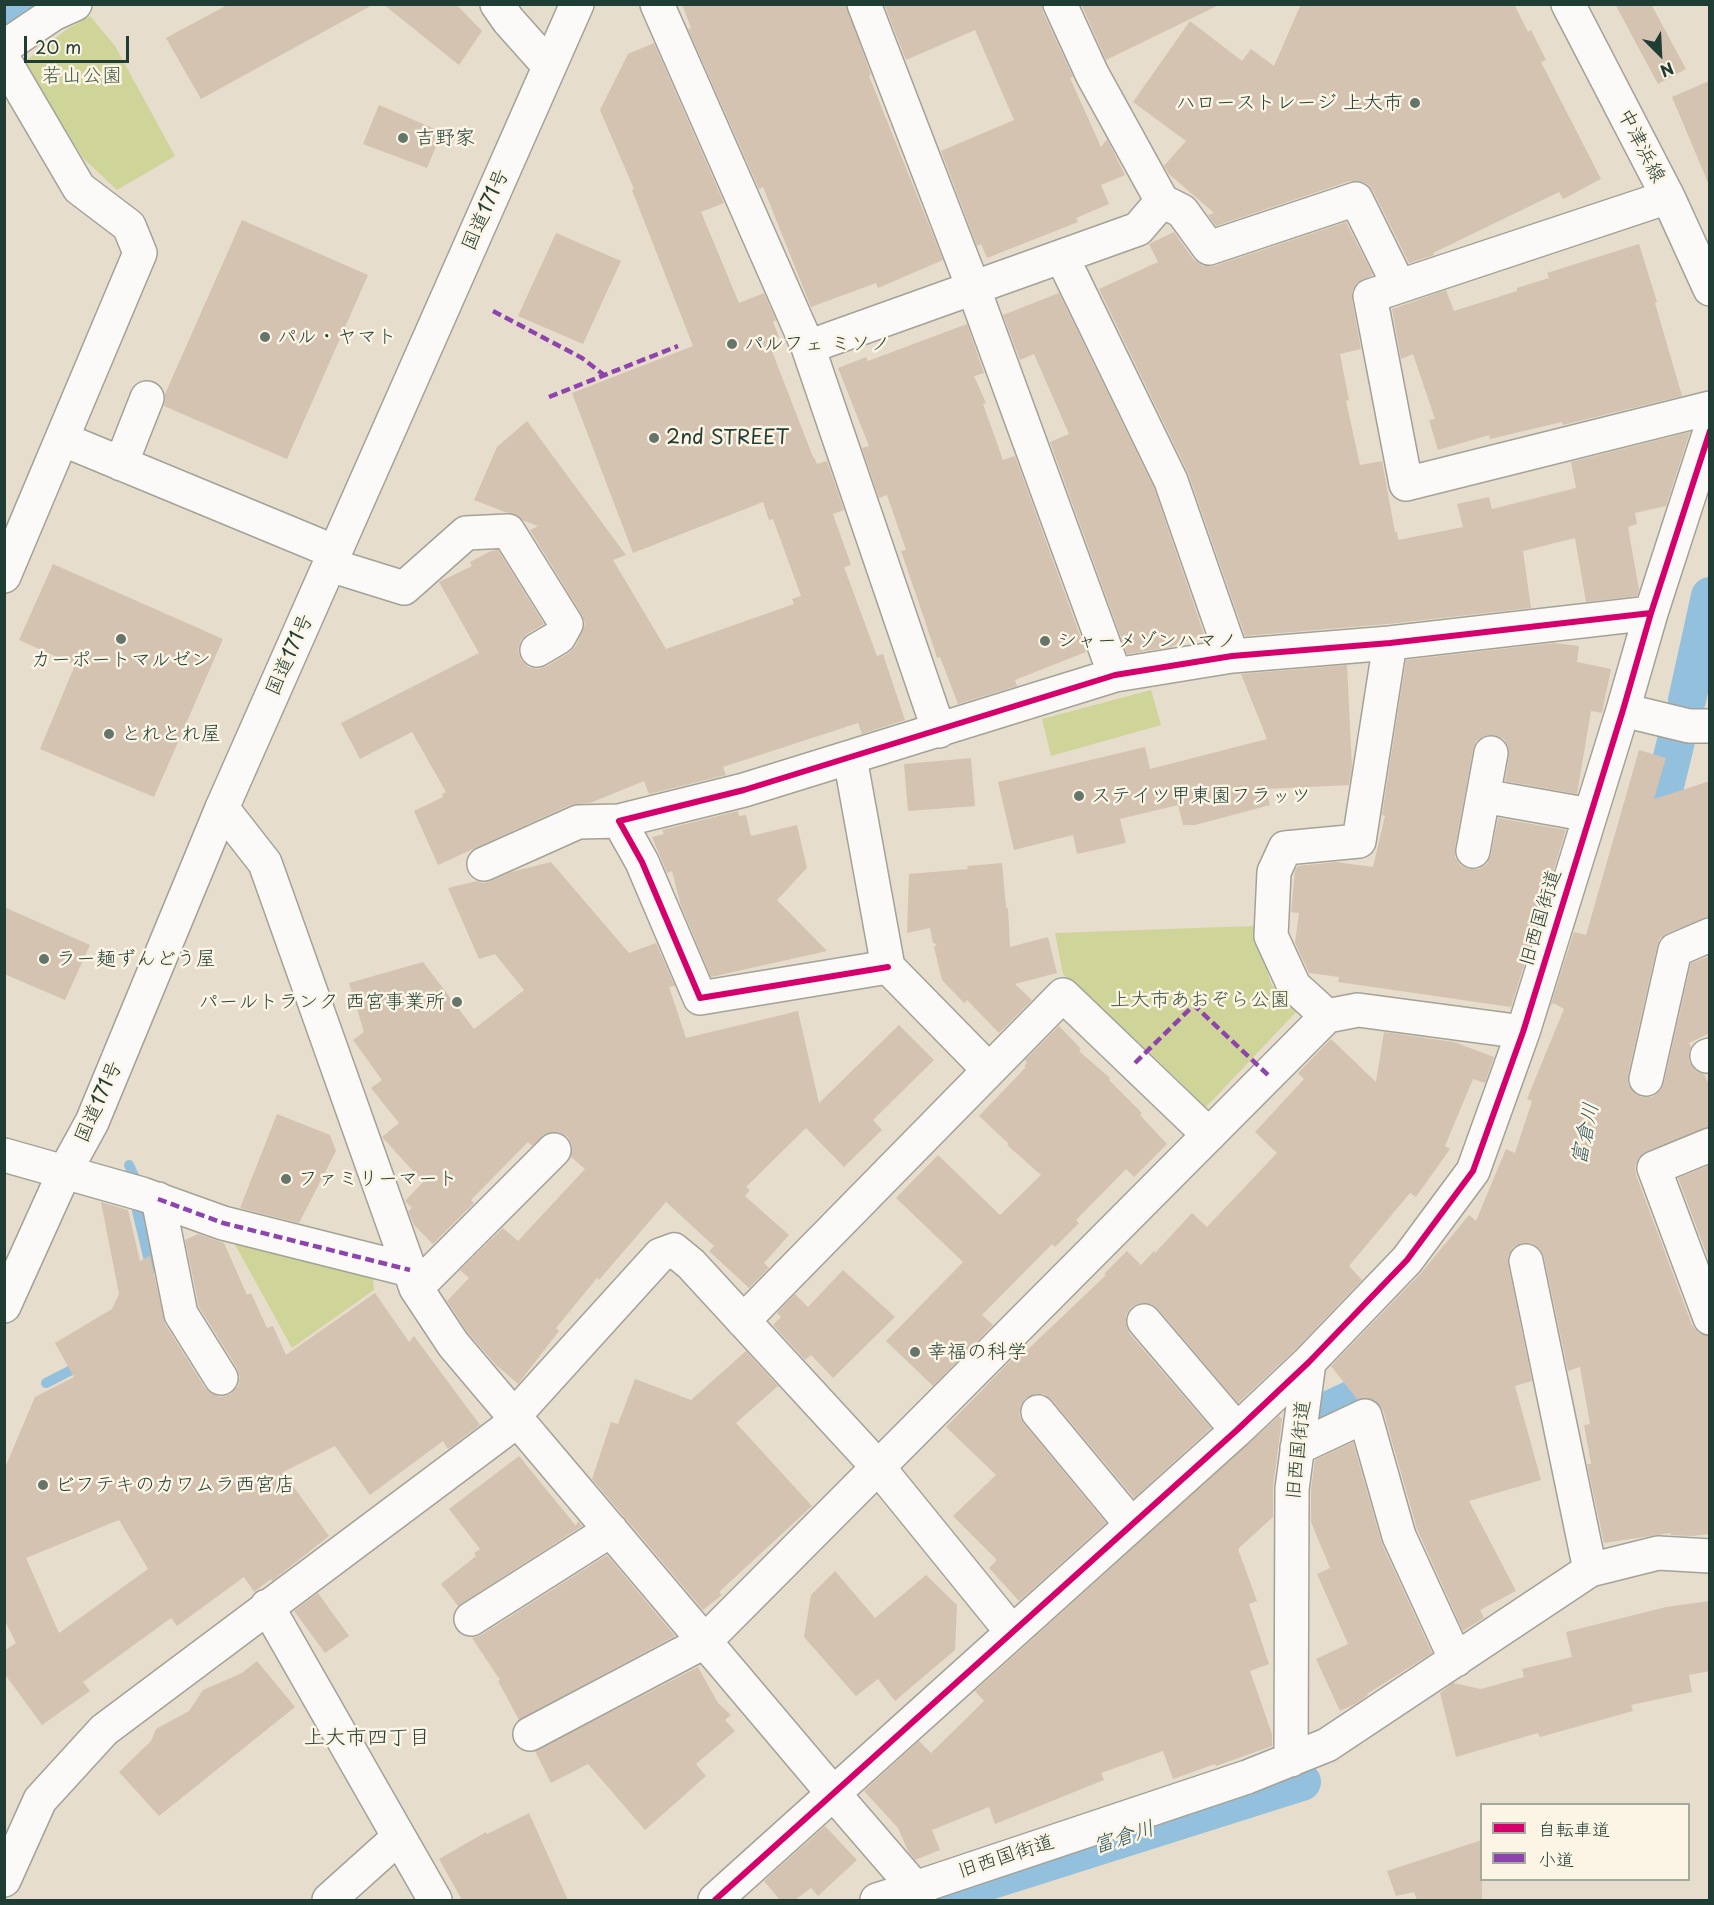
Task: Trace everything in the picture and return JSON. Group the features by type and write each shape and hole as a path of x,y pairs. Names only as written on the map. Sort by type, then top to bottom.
{"main road":[{"path":"4,47 52,14 75,4"},
{"path":"497,4 507,20 549,66"},
{"name":"国道171号","path":"4,1306 64,1173 92,1122 222,808 577,4"},
{"path":"657,4 808,347 939,731"},
{"path":"864,4 973,287 1115,675"},
{"path":"1060,4 1092,74 1162,201 1182,211 1209,248 1356,200 1400,286"},
{"name":"中津浜線","path":"1568,4 1707,277"},
{"path":"4,60 79,188 129,226 140,253 4,576"},
{"path":"1668,197 1370,296 1407,484 1710,408"},
{"path":"808,347 1138,230 1162,201"},
{"path":"1062,256 1171,481 1232,656"},
{"path":"121,464 147,398"},
{"name":"旧西国街道","path":"877,1900 917,1894 1291,1760 1292,1489 1309,1362 1407,1260 1473,1171 1523,1032 1623,711 1651,613 1710,431"},
{"path":"62,439 332,559 404,588 466,533 508,531 566,624 559,637 537,650"},
{"path":"484,864 578,822 619,821 744,790 1115,675 1232,656 1390,643 1651,613"},
{"path":"1327,1016 1294,987 1271,936 1274,872 1284,848 1359,841 1390,643"},
{"path":"1623,711 1689,726 1710,726"},
{"path":"1473,851 1491,753"},
{"path":"850,758 888,967 989,1070"},
{"path":"1483,796 1590,815"},
{"path":"222,808 265,863 413,1279 453,1344 917,1894"},
{"path":"619,821 642,862 700,998 888,967"},
{"path":"1646,1079 1675,950 1710,935"},
{"path":"743,1321 1063,995 1209,1135"},
{"path":"530,1734 704,1642 1327,1016 1358,1010 1523,1032"},
{"path":"1710,1145 1654,1168 1710,1318"},
{"path":"413,1279 554,1150"},
{"path":"4,1155 158,1199 223,1223 413,1279"},
{"path":"158,1199 181,1314 221,1378"},
{"path":"4,1880 40,1800 104,1730 516,1418 660,1255 674,1250 691,1264 878,1467 1012,1632"},
{"path":"1526,1261 1590,1570"},
{"path":"1144,1321 1237,1430"},
{"path":"715,1900 1237,1430 1309,1362"},
{"path":"1038,1412 1131,1524"},
{"path":"1298,1448 1365,1416 1398,1536 1456,1660"},
{"path":"471,1619 610,1530"},
{"path":"1291,1760 1328,1745 1590,1570 1658,1553 1710,1556"},
{"path":"267,1606 435,1900"},
{"path":"329,1900 399,1837"}],"green space":[{"name":"若山公園","path":"90,16 115,46 175,156 117,190 83,158 23,63 66,30"},
{"path":"1151,690 1161,725 1051,756 1042,719"},
{"name":"上大市あおぞら公園","path":"1254,926 1271,984 1298,1010 1206,1107 1063,974 1055,933"},
{"path":"233,1241 373,1277 374,1290 292,1348"}],"building":[{"path":"229,4 374,4 201,99 166,38"},
{"path":"383,4 456,4 482,31 459,65"},
{"path":"682,4 846,4 871,75 869,76 943,260 878,288 876,283 811,307 763,187 759,189 688,29 691,28"},
{"path":"884,4 1042,4 1043,12 1073,77 1070,78 1101,147 1107,139 1125,175 1101,185 1109,204 1076,218 1078,222 987,258 981,244 977,246 941,151 1014,120 975,30 906,60"},
{"path":"1081,4 1221,4 1106,60"},
{"path":"1301,4 1514,4 1528,32 1531,30 1546,60 1541,62 1601,179 1563,199 1559,192 1433,253 1434,255 1409,263 1373,191 1367,184 1359,181 1350,181 1216,226 1208,215 1214,213 1169,174 1164,166 1186,141 1133,102 1190,21 1242,61 1251,49 1274,66"},
{"path":"1615,4 1651,4 1686,69 1658,84"},
{"path":"654,43 724,203 701,212 739,303 764,293 776,320 773,322 779,337 768,341 813,457 817,464 827,461 844,510 833,514 851,565 844,567 877,656 883,654 905,720 862,734 858,723 723,767 726,775 649,794 644,781 590,803 570,805 438,865 414,811 443,797 442,794 446,792 412,732 360,759 341,723 479,653 439,582 472,566 470,562 491,551 498,550 544,624 521,640 518,650 521,660 528,667 538,669 569,653 576,646 585,624 582,615 530,530 538,526 522,520 516,514 474,500 497,447 527,421 626,555 613,560 666,649 794,604 792,599 801,596 773,519 769,520 763,502 633,553 572,393 693,346 632,190 634,189 600,110 628,54"},
{"path":"1709,81 1709,185 1672,97"},
{"name":"吉野家","path":"379,105 442,132 427,168 363,144"},
{"name":"パル・ヤマト","path":"242,220 368,275 287,459 164,406 165,394"},
{"path":"1346,222 1373,275 1357,283 1352,291 1361,349 1340,354 1349,400 1346,401 1360,465 1382,461 1398,540 1463,527 1457,504 1489,497 1492,509 1576,488 1571,462 1690,432 1666,506 1635,513 1637,524 1628,527 1639,590 1637,596 1586,602 1575,538 1523,551 1531,608 1388,624 1245,636 1188,473 1099,289 1158,262 1149,244 1174,232 1194,260 1203,266 1214,266"},
{"path":"556,233 621,261 583,344 518,316"},
{"path":"1639,244 1682,396 1563,425 1562,422 1490,439 1489,435 1438,450 1429,420 1435,419 1413,354 1401,359 1392,309 1446,290 1454,311 1549,278 1547,273"},
{"path":"1059,293 1154,488 1204,634 1171,647 1127,654 1050,442 1069,434 1034,354 1020,360 1003,315"},
{"path":"967,324 984,373 974,376 986,403 983,404 1003,460 1015,456 1086,652 1015,680 1017,686 958,704 940,657 937,658 901,551 906,550 887,495 879,498 862,448 869,446 838,368 866,357 868,361"},
{"path":"53,564 223,639 154,797 40,749 75,665 19,640"},
{"path":"1554,643 1579,646 1577,662 1611,669 1602,713 1591,711 1577,794 1505,781 1509,756 1508,746 1504,739 1495,735 1484,736 1476,741 1473,750 1455,848 1455,857 1460,865 1469,869 1479,869 1487,864 1491,855 1498,818 1566,830 1511,1007 1338,982 1339,977 1309,973 1295,943 1299,913 1291,912 1295,870 1298,866 1336,862 1373,867 1385,816 1382,815 1406,660"},
{"path":"1347,665 1352,767 1349,785 1266,789 1270,805 1195,825 1183,825 1178,805 1120,819 1126,843 1077,854 1073,835 1014,850 998,782 1145,747 1150,769 1267,739 1241,674"},
{"path":"1639,750 1666,758 1654,799 1710,781 1710,917 1660,938 1628,1075 1628,1084 1633,1092 1641,1097 1652,1097 1660,1091 1664,1083 1691,963 1710,956 1710,1033 1689,1043 1691,1047 1689,1062 1695,1070 1704,1074 1710,1087 1710,1127 1647,1151 1639,1157 1635,1166 1636,1175 1692,1325 1699,1333 1710,1336 1710,1534 1692,1536 1671,1535 1671,1533 1604,1543 1587,1464 1591,1464 1584,1425 1590,1424 1580,1367 1568,1371 1544,1257 1540,1249 1532,1243 1522,1243 1513,1247 1508,1256 1508,1264 1532,1381 1515,1386 1541,1480 1469,1501 1516,1591 1480,1610 1484,1618 1463,1631 1417,1529 1383,1410 1377,1402 1368,1398 1357,1399 1331,1366 1421,1273 1469,1215 1476,1221 1506,1149 1515,1153 1532,1101 1527,1099 1564,1009 1553,1003 1550,1007 1574,932 1586,935"},
{"path":"971,758 975,806 908,811 904,764"},
{"path":"738,811 739,816 746,815 751,836 797,825 807,868 777,900 827,951 711,977 681,906 672,871 667,873 652,837 664,834 662,830"},
{"path":"551,862 629,953 656,943 675,986 669,987 686,1038 798,1011 819,1103 899,1025 934,1060 873,1120 882,1130 844,1167 806,1128 746,1187 750,1190 745,1196 789,1235 764,1263 769,1268 749,1288 709,1251 714,1246 666,1202 599,1280 597,1278 556,1328 559,1331 518,1384 496,1365 468,1333 447,1301 469,1278 460,1270 503,1228 518,1241 585,1169 571,1157 572,1145 568,1137 559,1132 545,1134 532,1146 528,1142 471,1200 474,1203 433,1244 414,1225 408,1211 412,1208 405,1201 423,1182 382,1137 399,1123 371,1088 382,1080 353,1040 364,1032 349,983 423,962 474,1029 524,990 495,954 479,959 448,888 477,881 483,883 491,881 511,872"},
{"path":"1002,863 1010,947 1048,937 1057,973 1015,984 1032,1000 999,1033 967,1000 964,1003 942,980 934,947 937,944 933,943 930,928 907,933 909,874 968,869 967,866"},
{"name":"ラー麺ずんどう屋","path":"4,907 90,945 65,1000 4,974"},
{"path":"1059,1026 1081,1049 1079,1051 1110,1078 1109,1080 1142,1113 1140,1115 1167,1144 1134,1177 1126,1169 1076,1220 1079,1223 1055,1247 1052,1244 982,1315 993,1325 933,1386 886,1341 963,1262 896,1198 938,1155 1000,1215 1041,1175 979,1116 1026,1067 1024,1066 1027,1063 1025,1060"},
{"path":"1384,1032 1454,1042 1494,1057 1485,1083 1473,1079 1445,1146 1450,1149 1416,1197 1410,1193 1349,1266 1362,1280 1296,1349 1238,1403 1158,1309 1151,1304 1141,1303 1131,1307 1126,1315 1129,1333 1211,1428 1134,1498 1052,1400 1044,1394 1035,1394 1026,1398 1021,1405 1019,1415 1024,1424 1106,1523 1019,1601 989,1568 997,1560 953,1516 996,1475 946,1427 1020,1351 1023,1354 1106,1275 1104,1274 1127,1251 1141,1265 1192,1213 1207,1227 1277,1153 1255,1132 1304,1079 1298,1073 1331,1039 1376,1082"},
{"name":"ファミリーマート","path":"277,1114 330,1135 336,1151 299,1223 240,1208"},
{"path":"1710,1165 1710,1263 1678,1178"},
{"path":"101,1202 128,1210 140,1261 150,1256 165,1324 205,1388 212,1394 221,1397 231,1394 238,1386 240,1377 237,1368 199,1307 185,1240 198,1234 224,1243 247,1295 251,1293 267,1328 273,1326 286,1355 375,1293 409,1342 414,1336 480,1425 448,1449 443,1441 370,1495 335,1446 283,1472 329,1536 272,1581 271,1579 254,1592 244,1577 177,1626 171,1618 83,1682 90,1691 42,1725 4,1673 4,1651 16,1643 4,1619 4,1470 35,1397 74,1377 55,1343 112,1309 119,1294","holes":["119,1520 148,1569 59,1633 26,1558"]},
{"path":"843,1270 895,1317 833,1378 811,1355 805,1360 773,1325 781,1317 777,1313 795,1294 808,1307"},
{"path":"746,1351 778,1386 736,1423 812,1506 719,1592 722,1595 703,1610 592,1479 611,1422 618,1424 635,1379 691,1400"},
{"path":"1279,1416 1282,1419 1273,1487 1273,1517 1238,1549 1257,1601 1249,1604 1269,1664 1250,1671 1272,1734 1272,1746 1173,1779 1163,1751 1101,1773 1104,1780 995,1824 989,1807 932,1830 940,1850 915,1860 908,1851 898,1828 864,1791 919,1741 931,1753 984,1701 975,1691"},
{"path":"1353,1442 1382,1544 1432,1653 1355,1704 1340,1711 1316,1659 1348,1644 1317,1574 1330,1568 1311,1522 1311,1490 1315,1460"},
{"path":"519,1456 576,1526 578,1521 582,1526 458,1606 441,1584 476,1556 474,1553 480,1549 449,1509"},
{"path":"607,1555 675,1636 519,1720 498,1681 500,1680 472,1638 481,1635"},
{"path":"835,1571 875,1618 926,1575 957,1605 955,1650 895,1701 878,1679 856,1696 804,1637 811,1595"},
{"path":"318,1593 349,1636 325,1653 294,1611"},
{"path":"1710,1601 1710,1671 1689,1675 1692,1692 1631,1705 1633,1711 1540,1737 1538,1733 1456,1757 1440,1693 1453,1683 1481,1689 1524,1677 1522,1669 1572,1657 1566,1632 1666,1607"},
{"path":"257,1661 295,1707 159,1816 119,1772 151,1741 156,1729 189,1711 203,1690 242,1673"},
{"path":"698,1667 718,1703 731,1715 725,1720 735,1731 696,1764 706,1776 645,1830 588,1764 551,1783 535,1751"},
{"path":"529,1813 568,1900 462,1900 439,1859 486,1832 487,1834"},
{"path":"825,1826 857,1860 818,1896 811,1888 795,1900 780,1900 764,1881"},
{"path":"1480,1841 1482,1900 1417,1900 1414,1892 1396,1896 1387,1871"}],"waterway":[{"path":"4,17 20,4"},
{"name":"富倉川","path":"1687,700 1710,596"},
{"name":"富倉川","path":"1650,847 1676,741"},
{"path":"129,1165 134,1176"},
{"path":"137,1211 151,1269"},
{"path":"46,1383 83,1364"},
{"name":"富倉川","path":"1321,1421 1324,1412 1383,1385 1397,1371"},
{"name":"富倉川","path":"951,1900 957,1891 1302,1782"}],"marked path":[{"path":"493,311 582,358 604,375"},
{"path":"549,397 678,346"},
{"path":"1135,1063 1194,1005 1268,1075"},
{"path":"158,1199 223,1223 410,1270"}],"cycle path":[{"path":"715,1900 1237,1430 1309,1362 1407,1260 1473,1171 1523,1032 1651,613 1710,431"},
{"path":"888,967 700,998 642,862 619,821 744,790 1115,675 1232,656 1390,643 1651,613"}],"place":[{"name":"ハローストレージ 上大市","path":"1415,103"},
{"name":"吉野家","path":"403,138"},
{"name":"パル・ヤマト","path":"265,337"},
{"name":"パルフェ ミソノ","path":"732,344"},
{"name":"2nd STREET","path":"654,438"},
{"name":"カーポートマルゼン","path":"121,639"},
{"name":"シャーメゾンハマノ","path":"1045,641"},
{"name":"とれとれ屋","path":"109,734"},
{"name":"ステイツ甲東園フラッツ","path":"1079,796"},
{"name":"ラー麺ずんどう屋","path":"44,959"},
{"name":"パールトランク 西宮事業所","path":"457,1002"},
{"name":"ファミリーマート","path":"286,1179"},
{"name":"幸福の科学","path":"915,1352"},
{"name":"ビフテキのカワムラ西宮店","path":"43,1485"}],"district":[{"name":"上大市四丁目","path":"367,1738"}]}
